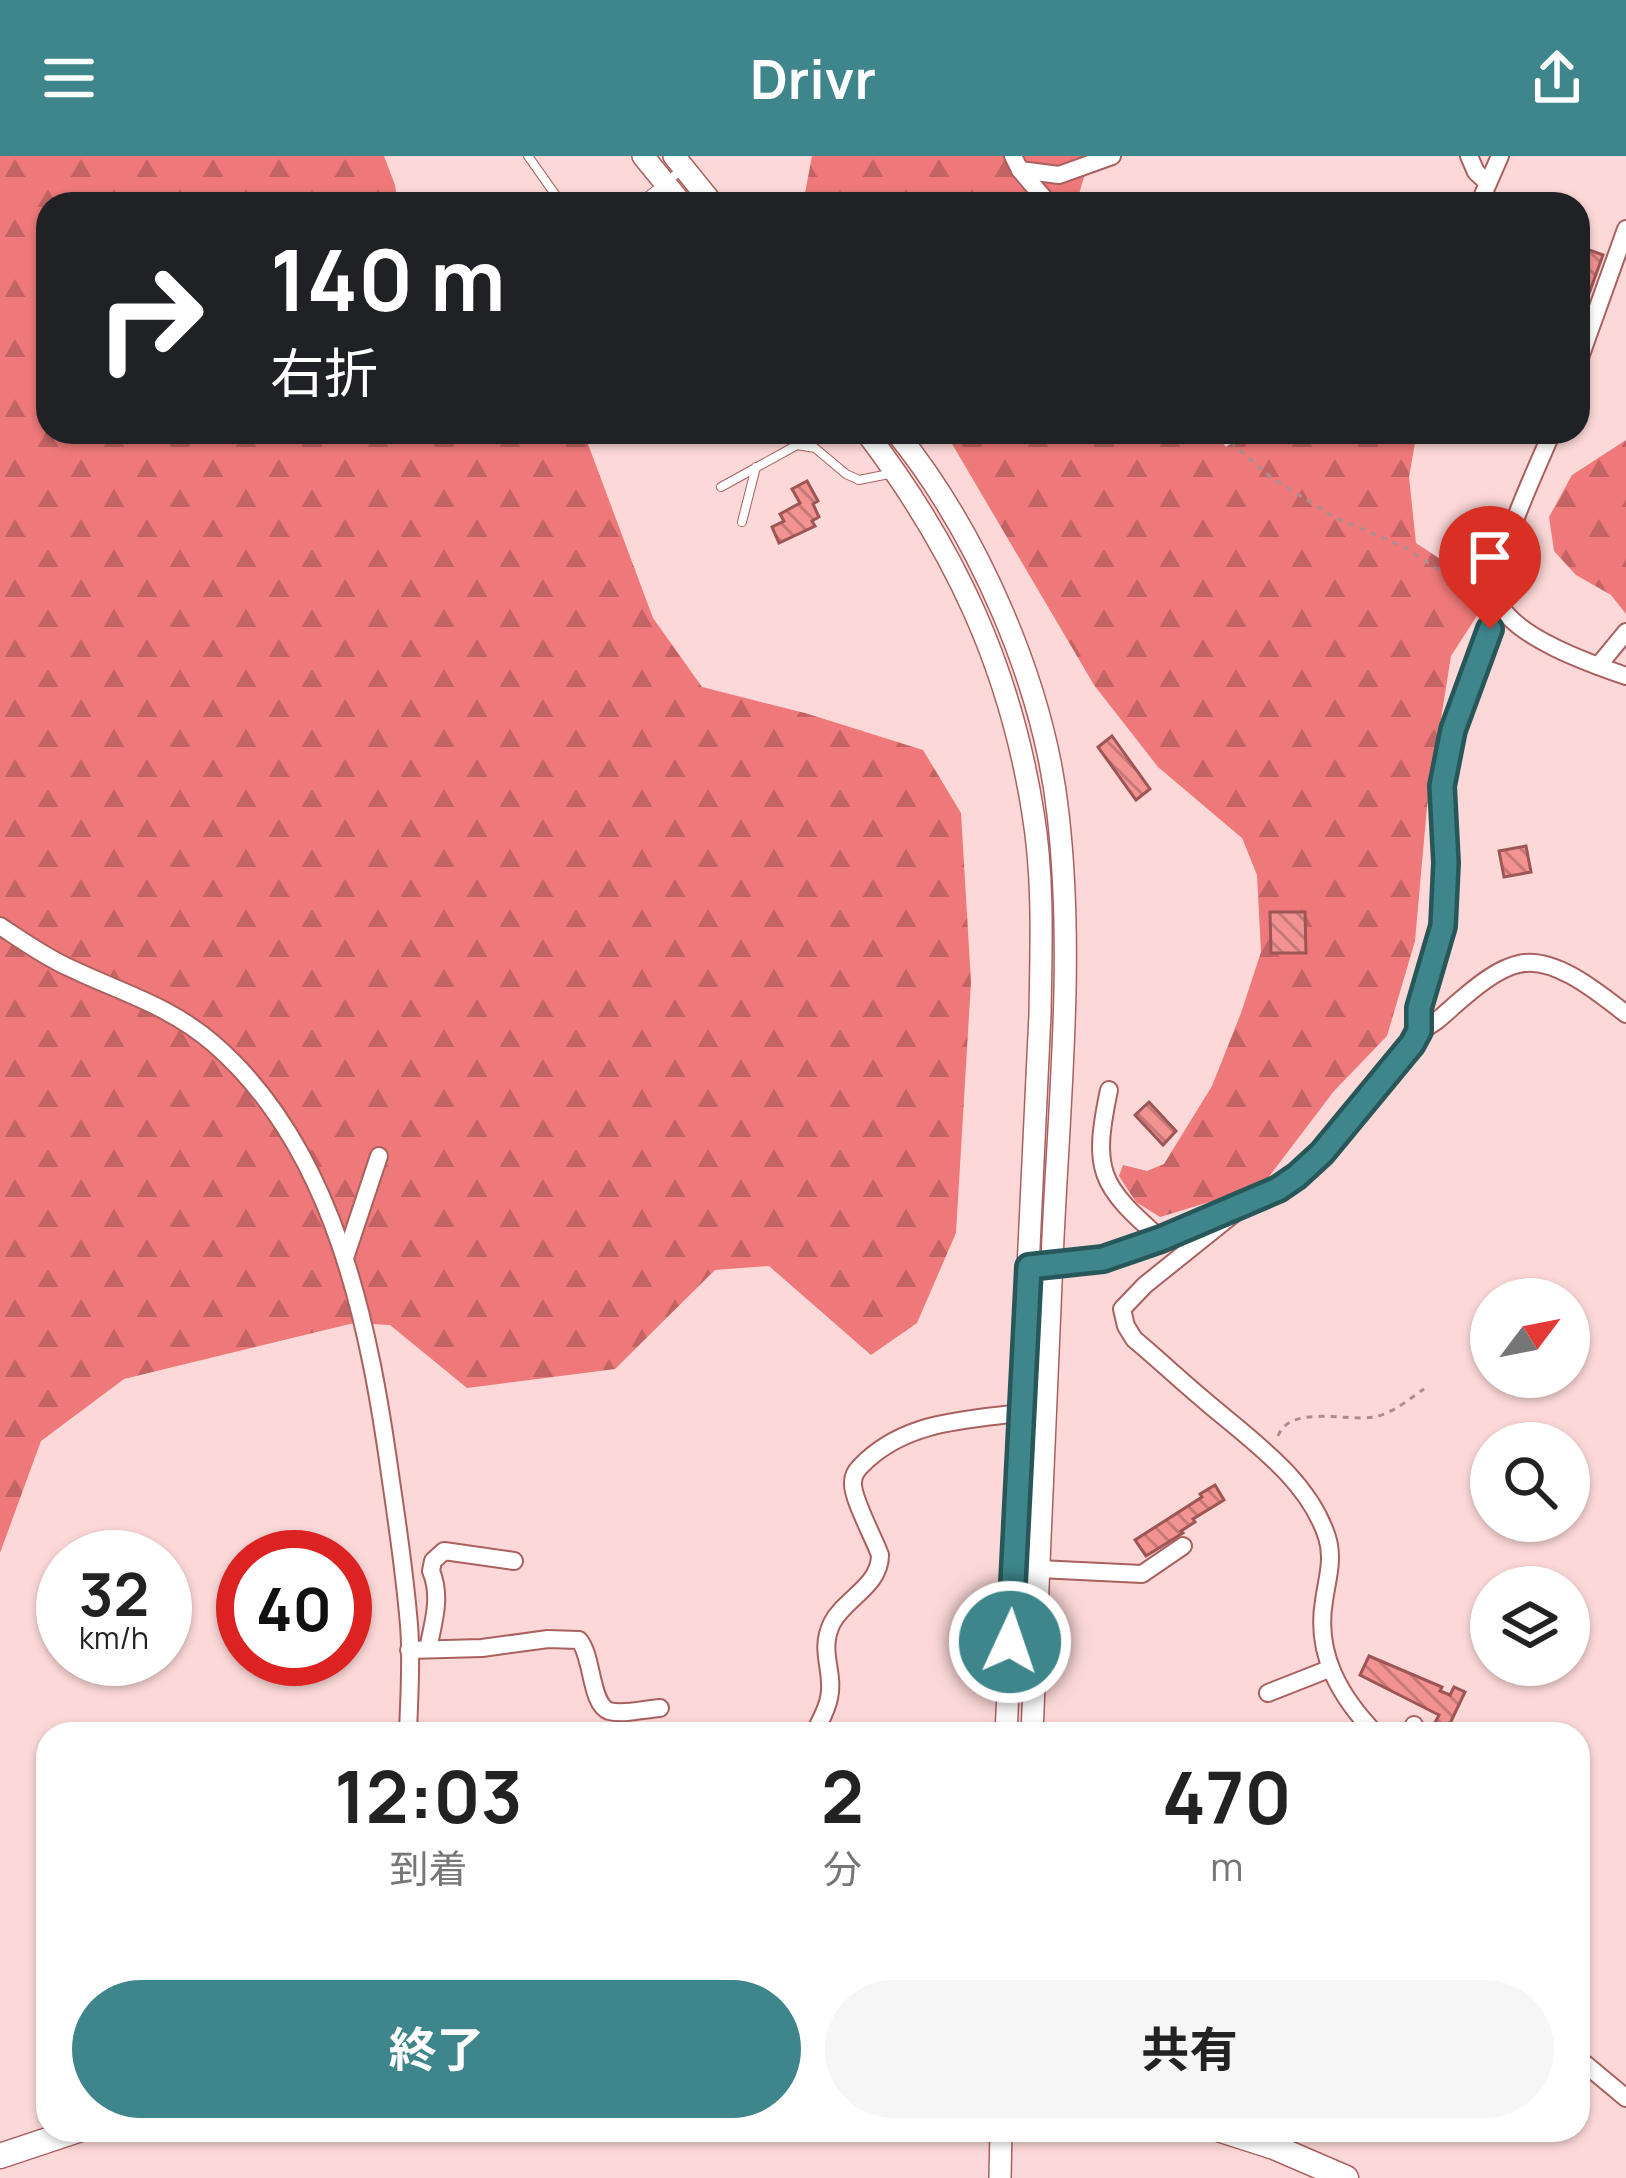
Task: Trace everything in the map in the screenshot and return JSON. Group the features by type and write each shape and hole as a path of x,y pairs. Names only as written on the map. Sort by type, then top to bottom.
{"main road":[{"path":"0,2156 42,2142"},
{"path":"1259,2142 1346,2178"}],"street":[{"path":"643,156 672,192"},
{"path":"1017,163 1059,175 1112,156"},
{"path":"1469,156 1476,172 1489,183"},
{"path":"1485,192 1500,156"},
{"path":"679,162 703,192"},
{"path":"1017,163 1040,192"},
{"path":"1590,330 1626,229"},
{"path":"875,444 939,538 981,621 1019,741 1034,817 1041,915 1039,1569 1032,1722"},
{"path":"904,444 942,497 999,602 1045,744 1058,810 1064,892 1063,1026 1040,1266 1020,1413 1007,1722"},
{"path":"1547,444 1498,568 1495,596 1512,622 1626,676"},
{"path":"1040,1266 1103,1259 1278,1189 1322,1153 1412,1044 1443,926 1442,786 1453,730 1500,607"},
{"path":"1598,666 1626,632"},
{"path":"0,926 64,966 162,1007 213,1044 273,1108 310,1169 369,1340 399,1536 409,1650 408,1722"},
{"path":"1419,1031 1433,1026 1481,983 1517,964 1533,962 1591,987 1626,1014"},
{"path":"1109,1090 1099,1142 1101,1165 1118,1199 1161,1239"},
{"path":"344,1259 379,1156"},
{"path":"1238,1205 1236,1214 1144,1285 1122,1309 1126,1326 1134,1339 1280,1468 1311,1502 1330,1544 1323,1606 1329,1669 1364,1722"},
{"path":"819,1722 830,1696 824,1643 834,1618 874,1577 880,1564 854,1495 855,1471 904,1434 940,1423 1020,1413"},
{"path":"1039,1569 1142,1574 1183,1546"},
{"path":"428,1649 437,1600 431,1571 438,1555 445,1551 514,1561"},
{"path":"409,1650 579,1640 603,1708 612,1712 659,1708"},
{"path":"1268,1693 1329,1669"},
{"path":"1590,2068 1626,2098"},
{"path":"1000,2178 1001,2142"}],"lane":[{"path":"528,156 554,192"},
{"path":"655,192 666,184 679,162"},
{"path":"721,488 789,448 805,445 859,480 896,471"},
{"path":"742,522 756,467"}],"path":[{"path":"1232,444 1272,478 1334,517 1406,548 1500,607"},
{"path":"1280,1468 1277,1440 1281,1427 1292,1420 1374,1418 1424,1389"}],"green space":[{"path":"0,156 384,156 396,192 36,192 36,444 588,444 653,618 702,687 923,750 961,813 971,982 956,1233 917,1323 871,1355 769,1266 715,1270 615,1369 467,1388 390,1325 354,1323 124,1379 41,1441 0,1553"},
{"path":"812,156 1086,156 1080,192 805,192"},
{"path":"1626,440 1626,614 1611,595 1576,575 1554,551 1549,517 1572,475"},
{"path":"952,444 1415,444 1409,477 1416,543 1481,586 1482,608 1451,656 1427,807 1415,941 1387,1036 1334,1091 1268,1178 1252,1189 1160,1217 1136,1202 1119,1176 1123,1165 1147,1171 1164,1164 1212,1086 1261,952 1257,875 1242,838 1158,767 1094,685"}],"building":[{"path":"1590,250 1603,255 1590,291"},
{"path":"807,481 818,501 813,504 819,517 812,521 815,526 779,543 772,527 784,521 780,514 800,503 792,489"},
{"path":"1112,736 1150,789 1136,800 1098,747"},
{"path":"1526,846 1531,872 1504,877 1499,851"},
{"path":"1270,912 1305,912 1306,953 1271,953"},
{"path":"1149,1102 1176,1131 1163,1145 1135,1115"},
{"path":"1215,1485 1224,1500 1146,1556 1135,1540"},
{"path":"1369,1656 1442,1687 1440,1691 1450,1695 1454,1687 1465,1692 1451,1722 1435,1722 1439,1715 1360,1675"}],"route":[{"path":"1010,1642 1029,1267 1103,1259 1278,1189 1322,1153 1412,1044 1443,926 1442,786 1453,730 1490,629"}]}
